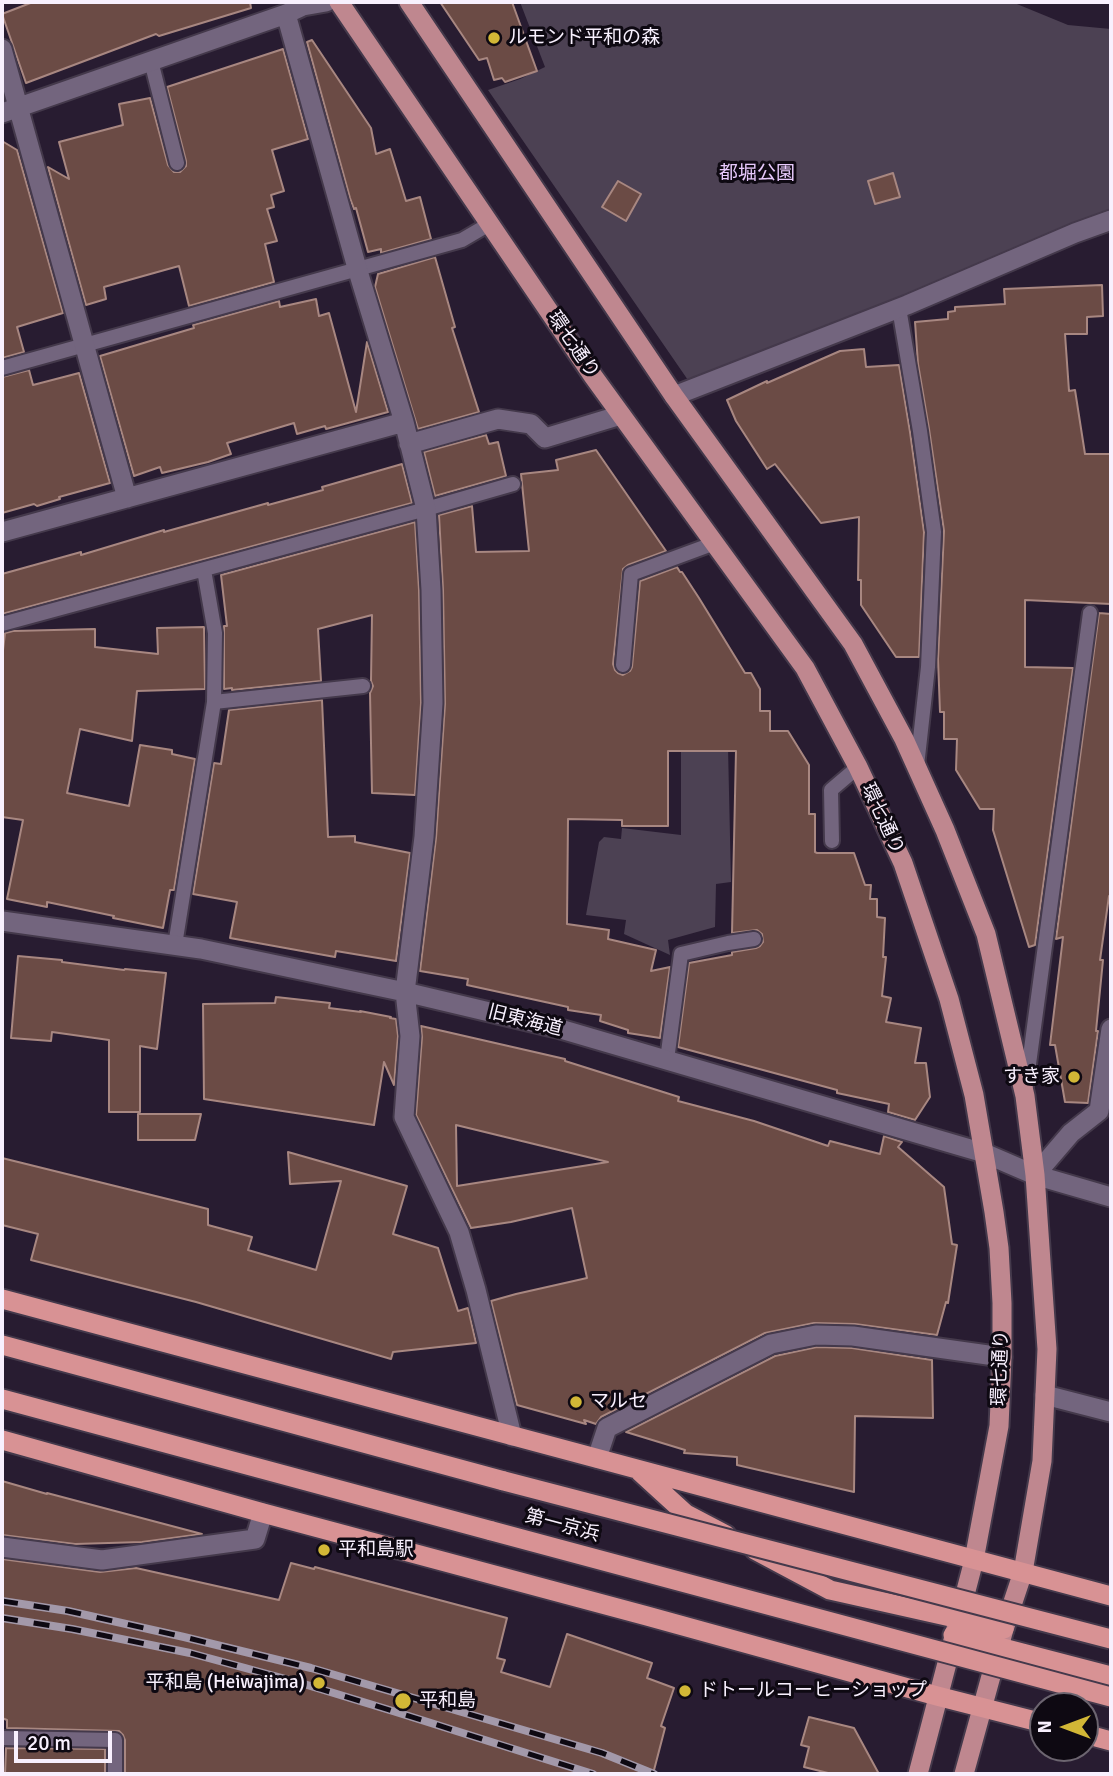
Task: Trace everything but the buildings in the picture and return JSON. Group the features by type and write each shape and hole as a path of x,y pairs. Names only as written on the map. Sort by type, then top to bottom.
{"highway":[{"path":"2,1299 1111,1596"},
{"name":"第一京浜","path":"2,1345 504,1481 1111,1639"},
{"name":"第一京浜","path":"2,1399 1111,1697"},
{"path":"2,1440 1029,1719"},
{"path":"637,1469 686,1514 830,1590 1001,1638 1111,1676"}],"main road":[{"name":"環七通り","path":"339,2 593,376 805,668 858,767 903,863 949,999 974,1095 999,1248 1002,1357 999,1426 974,1560 918,1774"},
{"path":"409,2 674,396 853,644 904,738 945,830 986,934 1025,1096 1034,1175 1047,1349 1042,1461 1023,1572 1001,1638 964,1774"}],"street":[{"path":"10,110 303,6 326,2"},
{"path":"286,14 357,268 404,422 426,509 433,703 424,836 405,992 410,1036 404,1117 459,1232 512,1436"},
{"path":"2,49 10,110 84,345 127,498"},
{"path":"674,396 899,308 1111,220"},
{"path":"409,444 498,419 531,425 545,438 621,415"},
{"path":"2,532 404,422"},
{"name":"旧東海道","path":"2,921 175,945 405,992 557,1028 984,1153 1034,1175 1111,1197"},
{"path":"1034,1175 1071,1133 1099,1111 1111,1029"},
{"path":"597,1458 607,1428 771,1344 816,1335 853,1336 1002,1357"},
{"path":"1045,1395 1111,1412"},
{"path":"2,1547 102,1560 256,1539 263,1513"}],"lane":[{"path":"151,61 177,163"},
{"path":"2,368 462,240 491,223"},
{"path":"899,308 934,532 928,667 917,767"},
{"path":"2,624 513,484"},
{"path":"623,665 631,574 715,543"},
{"path":"175,945 214,702 215,633 204,569"},
{"path":"1025,1096 1090,612"},
{"path":"214,702 363,686"},
{"path":"832,841 831,790 858,767"},
{"path":"667,1060 681,954 754,939"},
{"path":"2,1738 115,1740 115,1774"}],"green space":[{"name":"都堀公園","path":"520,2 1012,2 1068,25 1111,29 1111,217 690,383 488,90 545,67"},
{"path":"728,747 731,882 716,884 715,927 668,940 670,955 624,934 626,920 586,915 599,842 604,837 621,839 622,828 681,835 681,752"}],"railway":[{"path":"2,1601 68,1611 311,1668 602,1753 654,1774"},
{"path":"2,1618 190,1653 304,1684 593,1774"}],"place":[{"name":"ルモンド平和の森","path":"494,38"},
{"name":"すき家","path":"1074,1077"},
{"name":"マルセ","path":"576,1402"},
{"name":"平和島駅","path":"324,1550"},
{"name":"平和島 (Heiwajima)","path":"319,1683"},
{"name":"ドトールコーヒーショップ","path":"685,1691"},
{"name":"平和島","path":"403,1701"}]}
